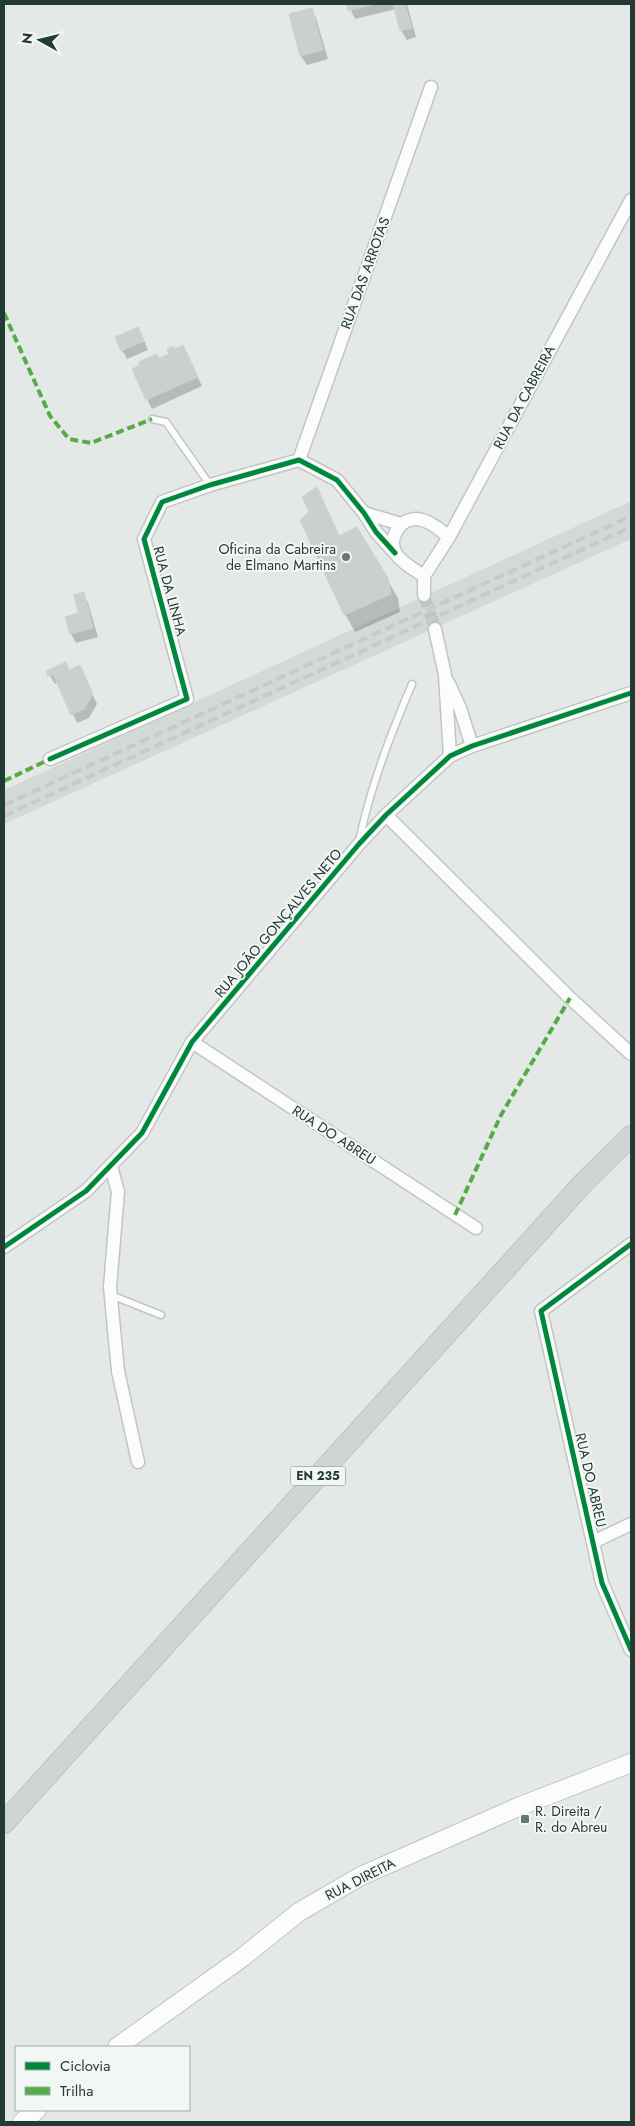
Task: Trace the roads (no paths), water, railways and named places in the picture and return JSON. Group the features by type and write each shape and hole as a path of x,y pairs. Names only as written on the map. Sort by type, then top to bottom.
{"main road":[{"name":"EN 235","path":"4,1823 579,1188 631,1136"},
{"name":"RUA DIREITA","path":"118,2046 243,1957 299,1912 360,1876 518,1807 631,1763"},
{"path":"22,2122 36,2111"}],"street":[{"name":"RUA DAS ARROTAS","path":"299,460 431,87"},
{"name":"RUA DA CABREIRA","path":"424,576 449,537 631,200"},
{"name":"RUA DA LINHA","path":"50,759 188,699 144,539 162,502 210,485 299,460"},
{"path":"299,460 337,480 364,513 376,532 402,561 424,576 424,595"},
{"path":"364,513 401,524"},
{"path":"395,553 393,543 395,532 401,524 411,520 421,519 449,537"},
{"path":"435,629 444,675 450,756"},
{"path":"444,675 460,708 472,746"},
{"name":"RUA JOÃO GONÇALVES NETO","path":"4,1247 86,1191 142,1133 192,1042 359,844 386,815 450,756 472,746 631,693"},
{"path":"386,815 570,998 631,1054"},
{"name":"RUA DO ABREU","path":"192,1042 476,1228"},
{"path":"111,1166 118,1192 111,1295 118,1371 138,1462"},
{"name":"RUA DO ABREU","path":"631,1244 542,1311 602,1583 631,1650"},
{"path":"593,1542 631,1524"}],"lane":[{"path":"152,420 166,422 210,485"},
{"path":"359,844 369,797 392,732 412,684"},
{"path":"111,1295 161,1315"}],"tunnel":[{"path":"424,595 435,629"}],"railway":[{"path":"4,805 631,516"},
{"path":"4,816 631,527"}],"place":[{"name":"Oficina da Cabreira de Elmano Martins","path":"346,557"},
{"name":"R. Direita / R. do Abreu","path":"525,1819"}]}
